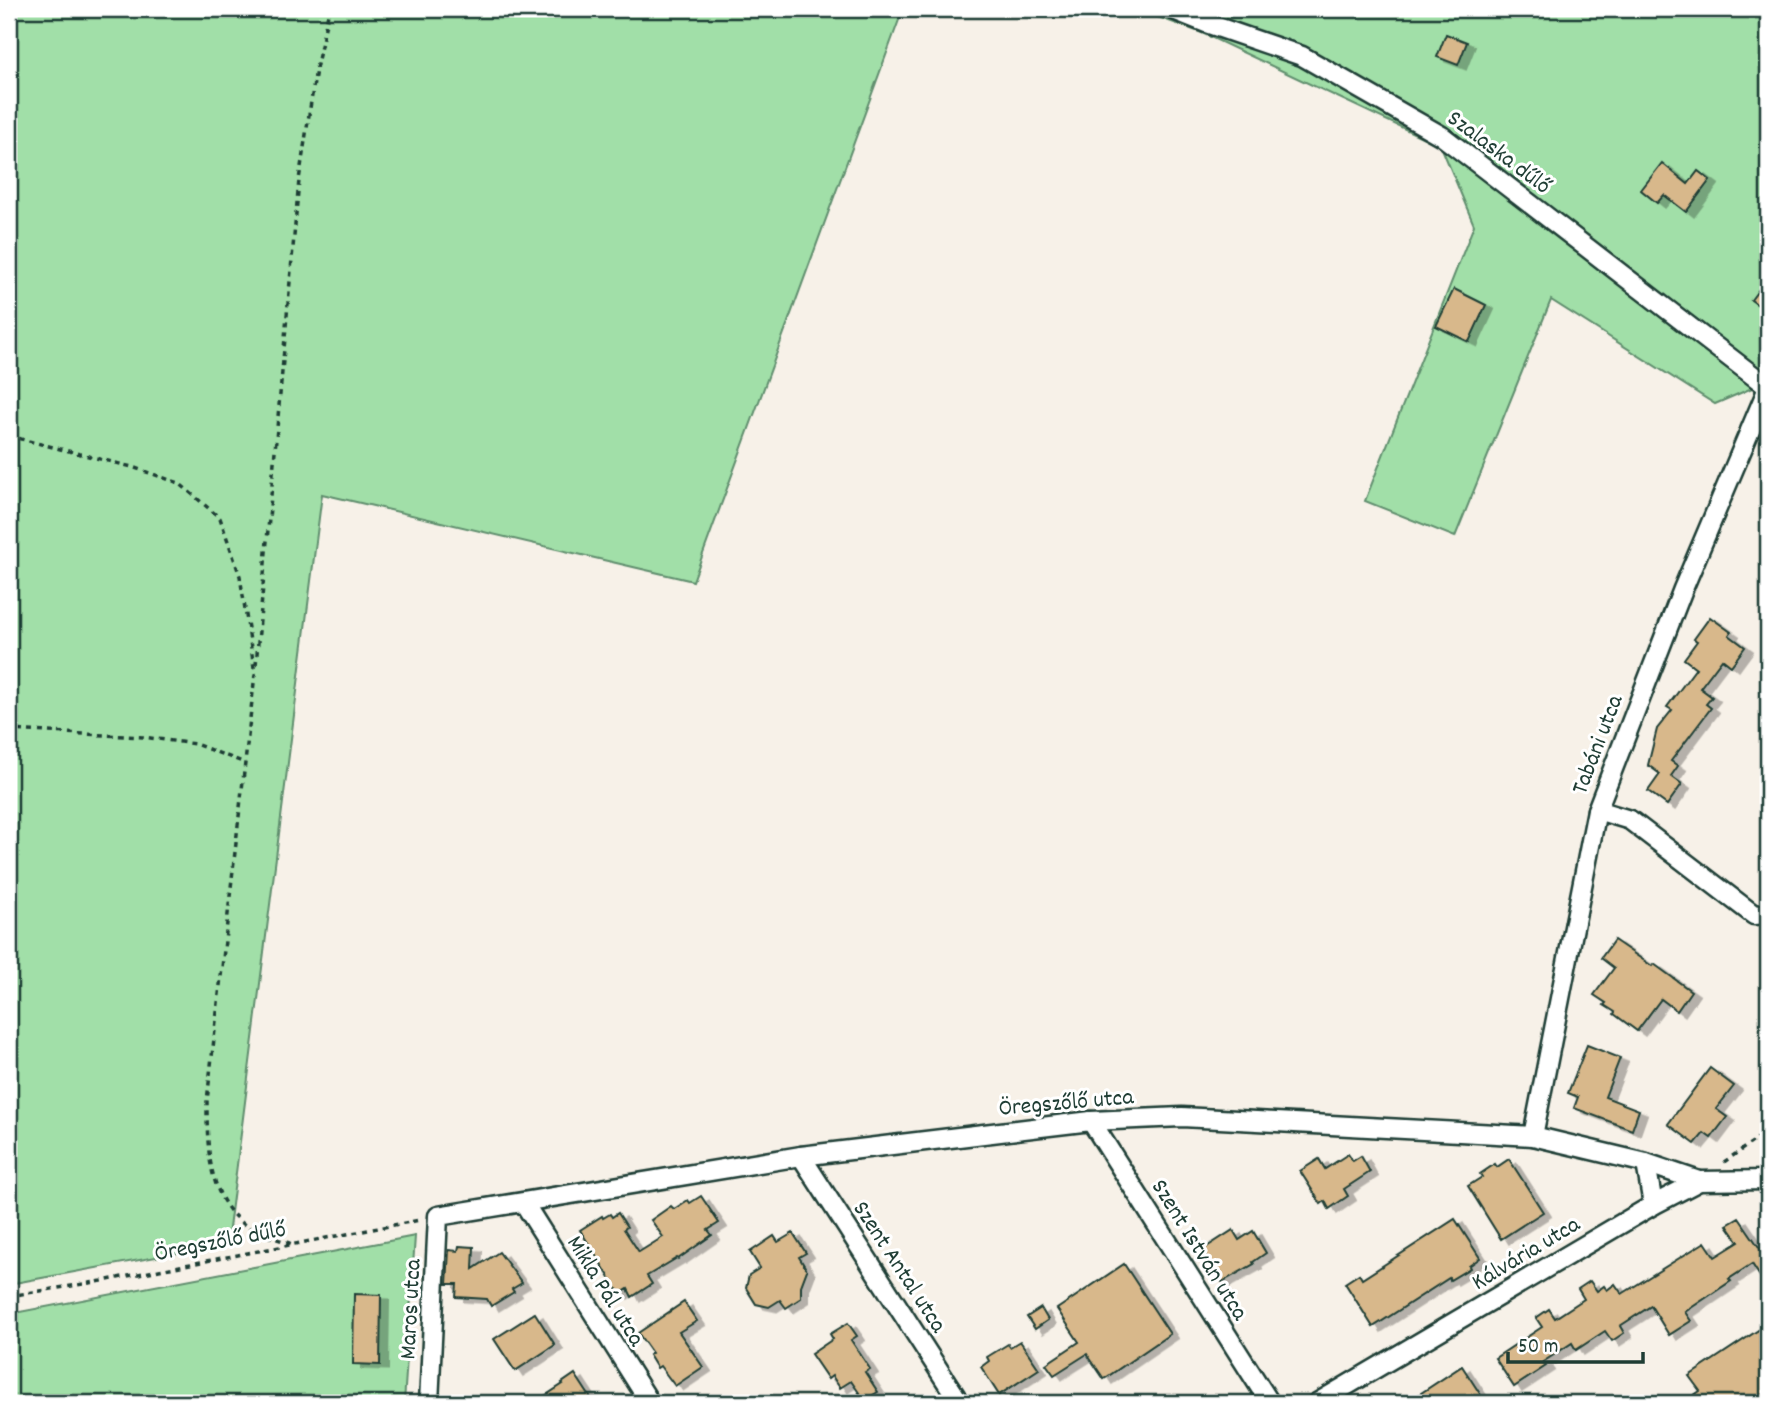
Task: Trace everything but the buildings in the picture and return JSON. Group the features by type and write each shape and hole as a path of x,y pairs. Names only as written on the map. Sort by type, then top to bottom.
{"street":[{"name":"Szalaska dűlő","path":"1171,9 1302,56 1442,136 1768,387"},
{"name":"Tabáni utca","path":"1533,1136 1597,810 1683,589 1768,387"},
{"path":"1597,810 1630,820 1754,915 1768,914"},
{"name":"Öregszőlő utca","path":"438,1216 801,1156 1091,1121 1182,1117 1533,1136 1646,1163 1699,1181"},
{"name":"Szent István utca","path":"1091,1121 1270,1403"},
{"name":"Szent Antal utca","path":"801,1156 960,1403"},
{"path":"1646,1163 1653,1205"},
{"name":"Kálvária utca","path":"1318,1403 1653,1205 1699,1181 1768,1180"},
{"name":"Mikla Pál utca","path":"524,1203 650,1403"},
{"name":"Maros utca","path":"429,1403 438,1216"}],"path":[{"path":"292,1244 251,1229 226,1207 207,1154 207,1101 255,674 299,180 316,69 329,9"},
{"path":"9,436 132,467 178,483 220,518 240,576 255,674"},
{"path":"9,730 143,737 195,744 245,763"},
{"path":"1699,1181 1768,1131"},
{"name":"Öregszőlő dűlő","path":"9,1296 102,1281 438,1216"}],"green space":[{"path":"9,9 903,9 693,581 322,494 227,1244 9,1284"},
{"path":"1136,9 1768,9 1768,391 1759,385 1715,404 1551,300 1455,537 1365,501 1474,225 1441,146 1202,33"},
{"path":"415,1236 404,1403 9,1403 9,1314"}]}
